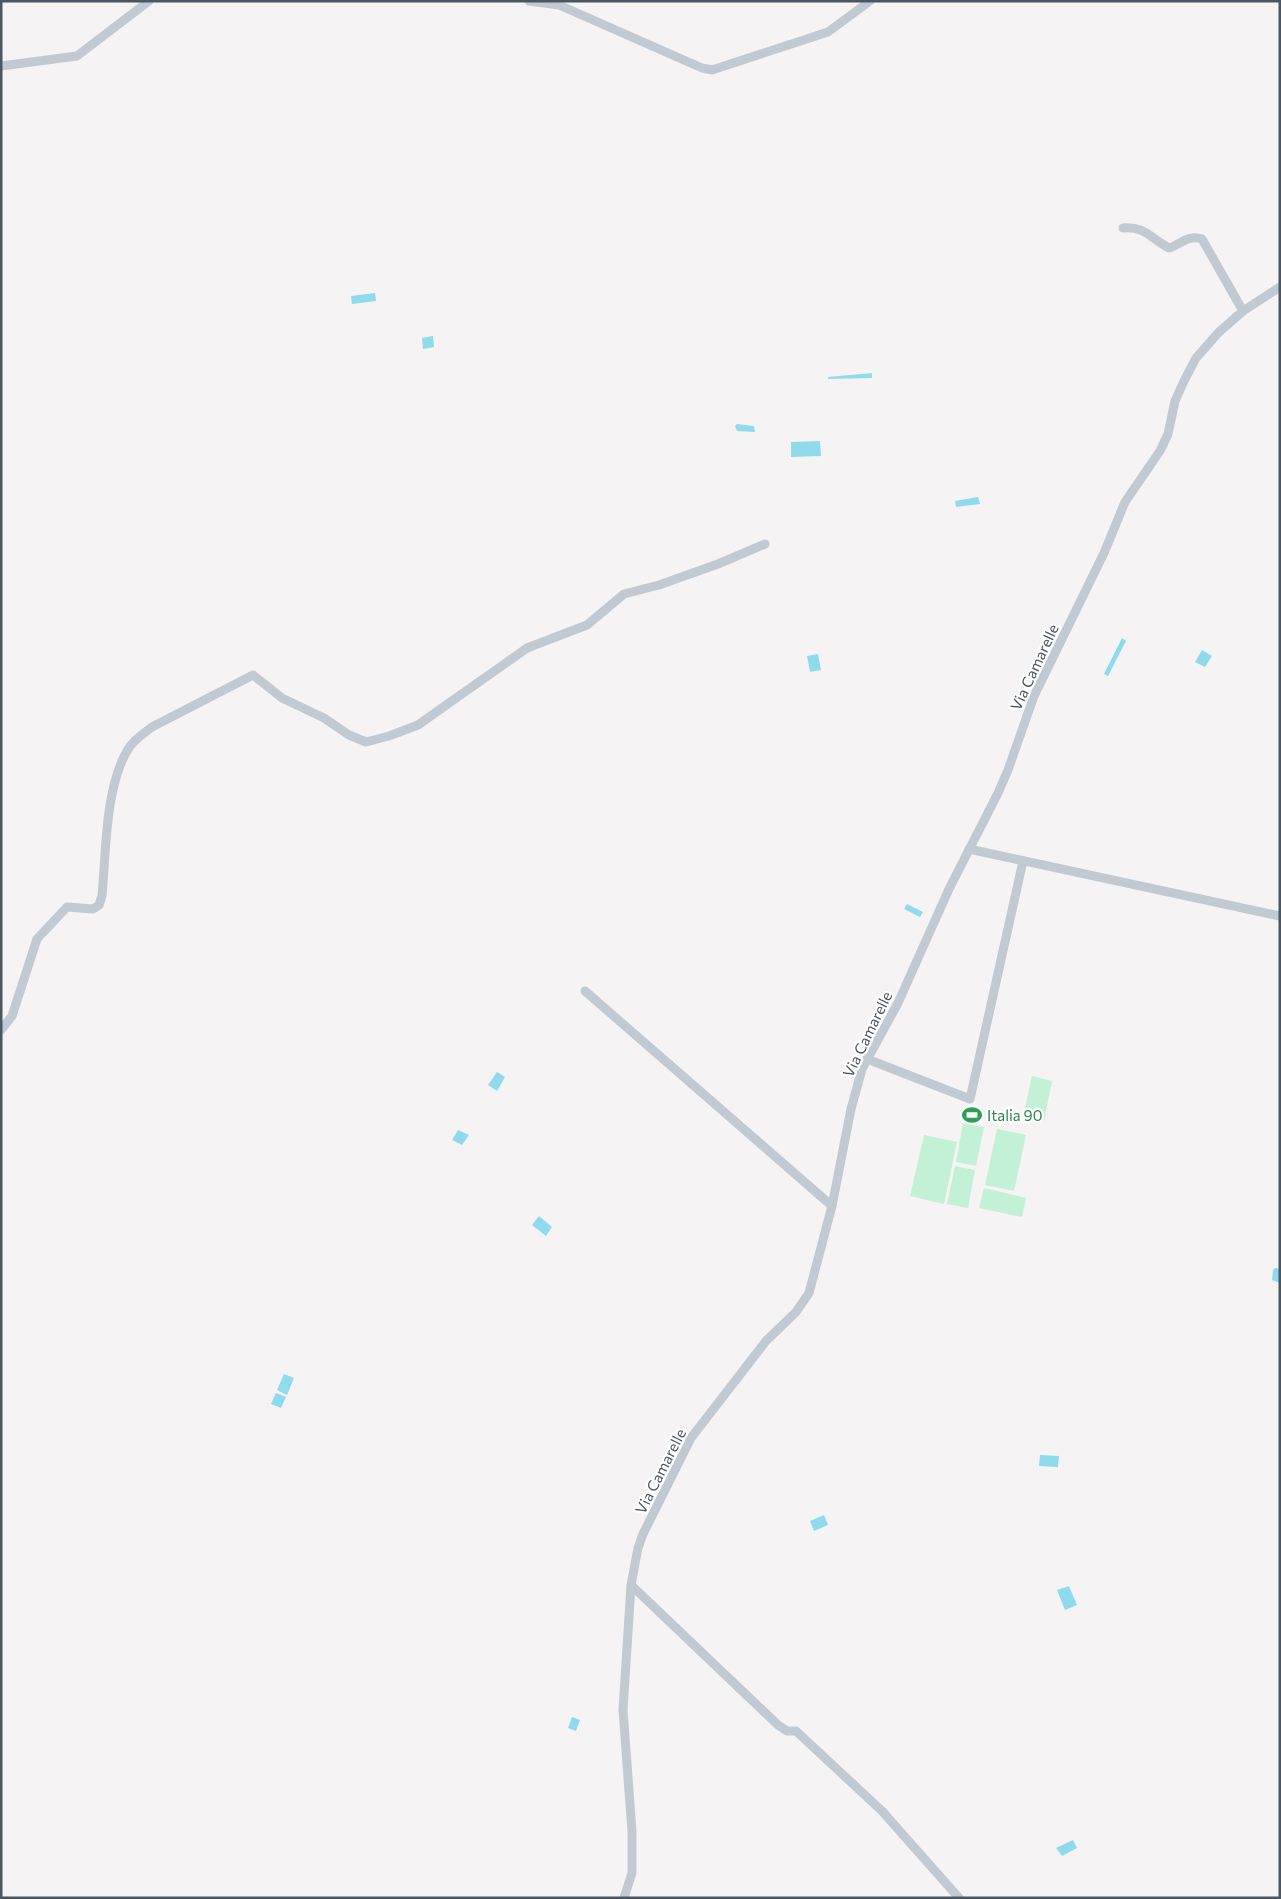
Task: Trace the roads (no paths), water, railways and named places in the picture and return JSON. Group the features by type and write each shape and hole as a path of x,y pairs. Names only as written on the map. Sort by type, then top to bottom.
{"street":[{"path":"1,66 77,56 149,1"},
{"path":"529,1 559,5 702,68 712,70 828,32 870,1"},
{"path":"1123,228 1134,227 1143,230 1169,248 1177,246 1188,238 1196,236 1202,239 1243,311"},
{"name":"Via Camarelle","path":"624,1898 632,1873 632,1831 622,1710 631,1585 638,1548 643,1534 690,1438 766,1341 796,1312 809,1293 832,1206 857,1081 898,1002 948,889 998,793 1034,696 1104,553 1125,502 1160,451 1168,434 1175,401 1184,380 1196,358 1228,322 1280,287"},
{"path":"1,1030 12,1016 36,939 67,907 93,909 99,905 102,896 109,817 118,769 128,749 152,727 253,675 282,698 324,718 349,735 366,742 389,736 418,725 527,648 587,625 624,594 718,564 765,544"},
{"path":"969,849 1280,916"},
{"path":"867,1059 970,1099 1023,861"},
{"path":"585,991 832,1206"},
{"path":"631,1585 778,1725 787,1731 796,1731 882,1811 959,1898"}],"water":[{"path":"375,293 376,301 352,304 351,296"},
{"path":"433,336 434,347 423,349 422,338"},
{"path":"872,373 872,378 828,379 828,377"},
{"path":"737,424 754,426 755,432 737,431 735,426"},
{"path":"820,441 821,456 791,457 791,442"},
{"path":"978,497 980,504 956,507 955,501"},
{"path":"1122,638 1126,641 1108,676 1104,674"},
{"path":"1202,650 1212,656 1205,667 1195,662"},
{"path":"818,654 821,670 810,672 807,656"},
{"path":"907,904 923,912 920,917 904,909"},
{"path":"497,1072 505,1077 497,1091 488,1085"},
{"path":"458,1130 469,1135 462,1145 452,1140"},
{"path":"539,1216 552,1227 546,1236 532,1225"},
{"path":"1275,1268 1280,1269 1280,1283 1272,1280"},
{"path":"284,1374 294,1378 287,1395 277,1390"},
{"path":"276,1393 286,1397 281,1408 271,1404"},
{"path":"1040,1455 1059,1456 1058,1467 1039,1466"},
{"path":"824,1515 828,1525 814,1531 810,1521"},
{"path":"1069,1586 1077,1605 1065,1610 1057,1590"},
{"path":"572,1717 580,1720 576,1731 568,1728"},
{"path":"1073,1840 1077,1848 1062,1856 1056,1848"}],"place":[{"name":"Italia 90","path":"972,1115"}]}
